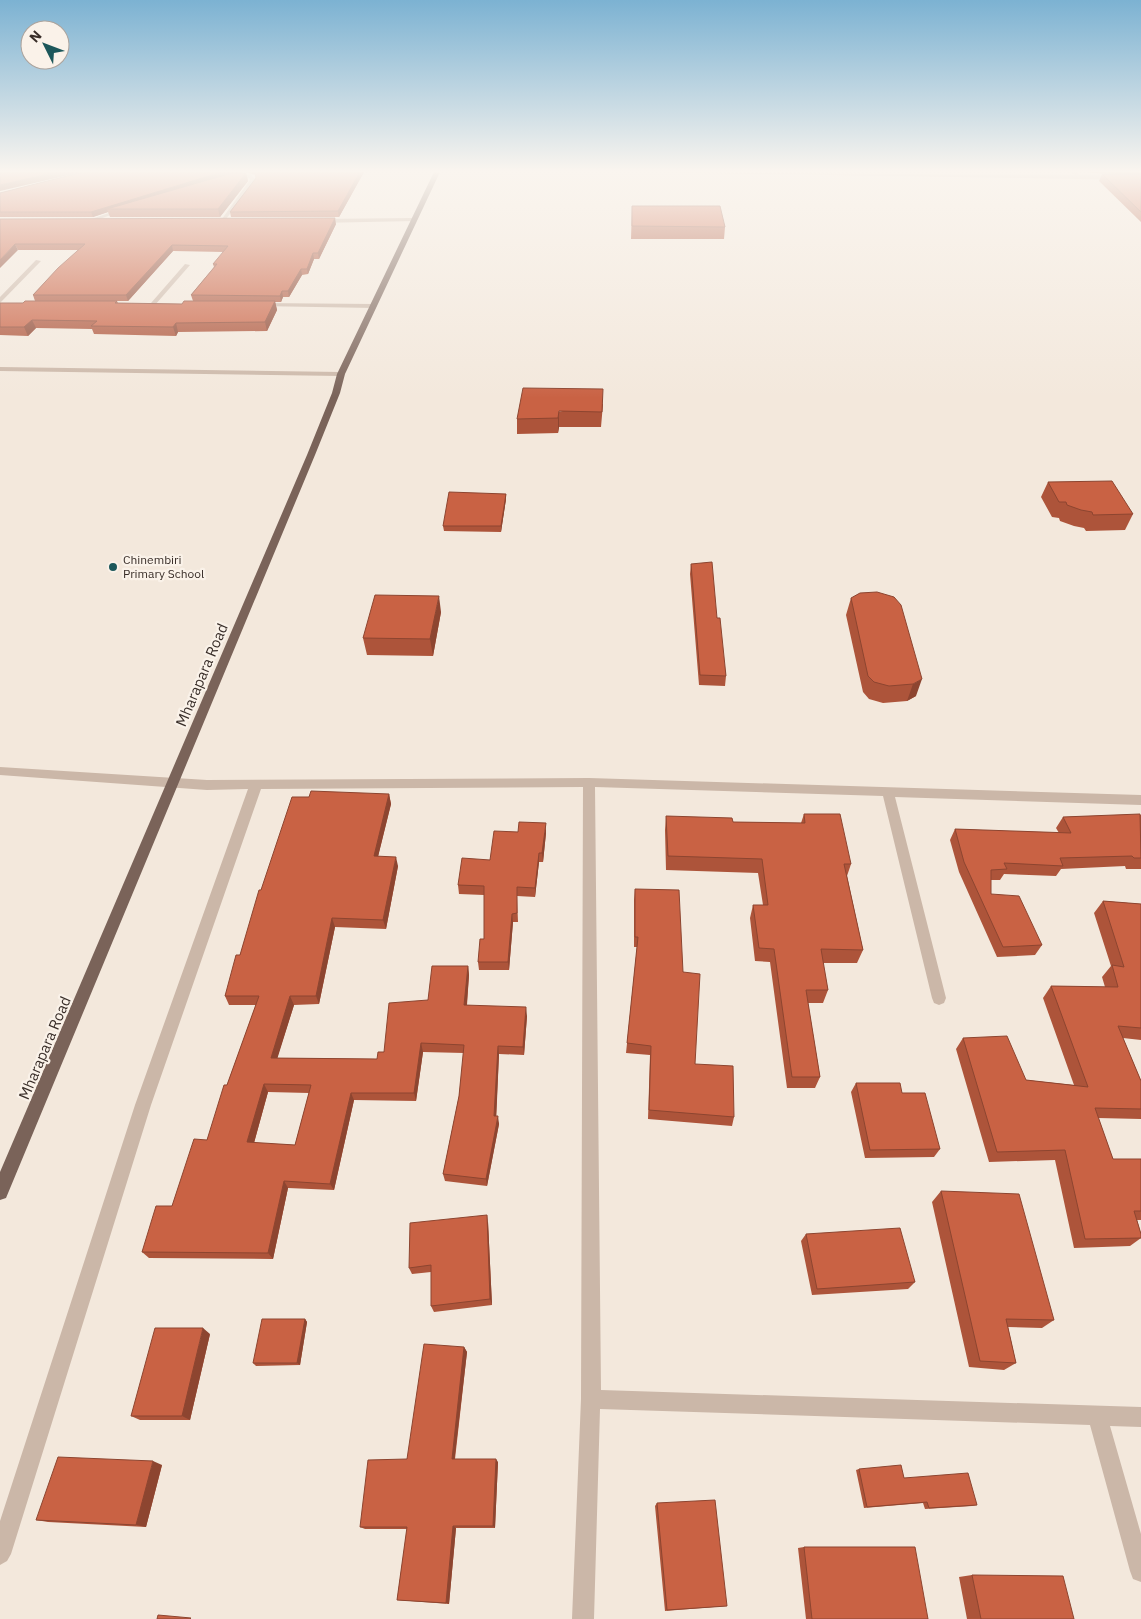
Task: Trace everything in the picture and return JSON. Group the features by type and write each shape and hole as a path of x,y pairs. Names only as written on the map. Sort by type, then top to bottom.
{"main road":[{"name":"Mharapara Road","path":"0,1192 315,446 336,393 341,374 401,248"}],"street":[{"path":"0,301 38,262"},
{"path":"153,304 187,265"},
{"path":"144,304 163,304"},
{"path":"0,305 10,305"},
{"path":"249,305 374,306"},
{"path":"0,369 341,374"},
{"path":"0,771 172,784 589,782 1141,800"},
{"path":"584,1619 591,1399 589,782"},
{"path":"0,1554 143,1105 256,785"},
{"path":"888,792 939,998"},
{"path":"591,1399 1141,1417"},
{"path":"1098,1417 1141,1571"}],"building":[{"path":"0,248 12,248 0,260"},
{"path":"81,248 170,248 126,295 33,295 58,268"},
{"path":"227,248 321,248 318,253 313,253 307,269 301,269 288,291 282,291 280,296 191,295 217,264 213,264"},
{"path":"25,301 117,301 115,303 182,304 184,301 275,301 265,322 176,323 173,327 91,326 97,321 32,320 24,327 0,327 0,303 23,303"},
{"path":"523,388 603,389 602,412 559,411 558,418 517,419"},
{"path":"1112,481 1133,514 1093,515 1092,512 1067,505 1066,502 1059,502 1048,482"},
{"path":"449,492 506,494 501,526 443,526"},
{"path":"712,562 717,618 720,618 726,676 700,675 691,564"},
{"path":"877,592 894,597 901,605 922,679 913,684 889,686 874,682 868,676 851,598 860,593"},
{"path":"375,595 439,596 430,639 363,638"},
{"path":"311,791 389,794 374,856 396,857 383,920 332,918 316,996 290,996 271,1058 377,1059 378,1052 384,1052 389,1003 428,1000 432,966 468,966 464,1005 526,1007 523,1047 498,1046 494,1116 498,1116 486,1179 443,1174 459,1096 464,1045 421,1043 414,1093 351,1093 330,1184 284,1181 268,1253 142,1252 156,1206 172,1206 194,1139 207,1140 224,1085 227,1085 259,996 225,996 236,955 240,955 259,890 261,890 292,797 309,797","holes":["264,1084 311,1085 295,1145 247,1142"]},
{"path":"804,814 840,814 851,864 844,864 863,950 821,949 828,990 806,990 820,1077 792,1077 774,949 759,948 753,905 768,905 762,859 668,856 666,816 732,818 733,822 805,823"},
{"path":"1140,814 1141,858 1134,858 1132,856 1060,858 1063,866 1004,863 1007,869 991,870 991,894 1019,896 1042,945 1003,947 964,862 955,829 1071,833 1063,817"},
{"path":"519,822 546,823 542,853 539,853 535,888 517,887 517,913 512,914 508,962 478,962 480,939 484,939 484,886 458,885 462,858 490,860 494,831 518,832"},
{"path":"635,889 679,890 683,972 700,974 695,1064 733,1066 734,1117 649,1110 651,1046 627,1043 638,937 635,937"},
{"path":"1103,901 1141,904 1141,1028 1118,1026 1141,1081 1141,1109 1095,1108 1113,1159 1141,1159 1141,1211 1134,1211 1141,1238 1085,1239 1065,1150 997,1152 963,1038 1007,1036 1026,1080 1088,1087 1051,986 1118,987 1112,965 1124,967"},
{"path":"856,1083 900,1083 902,1093 925,1093 940,1149 870,1150"},
{"path":"941,1191 1019,1194 1054,1320 1006,1319 1016,1363 980,1361"},
{"path":"487,1215 490,1299 431,1306 431,1265 409,1268 410,1223"},
{"path":"900,1228 915,1282 817,1289 806,1234"},
{"path":"262,1319 305,1319 297,1363 253,1363"},
{"path":"155,1328 203,1328 182,1416 131,1416"},
{"path":"424,1344 464,1347 452,1459 496,1459 493,1526 453,1526 446,1603 397,1600 407,1527 360,1527 368,1460 407,1459"},
{"path":"58,1457 153,1461 136,1525 36,1520"},
{"path":"901,1465 904,1478 968,1473 977,1505 929,1508 927,1502 867,1507 859,1469"},
{"path":"715,1500 727,1606 667,1610 657,1503"},
{"path":"804,1547 915,1547 928,1619 812,1619"},
{"path":"972,1575 1063,1576 1074,1619 981,1619"},
{"path":"158,1615 191,1618 157,1619"}],"place":[{"name":"Chinembiri Primary School","path":"113,567"}]}
